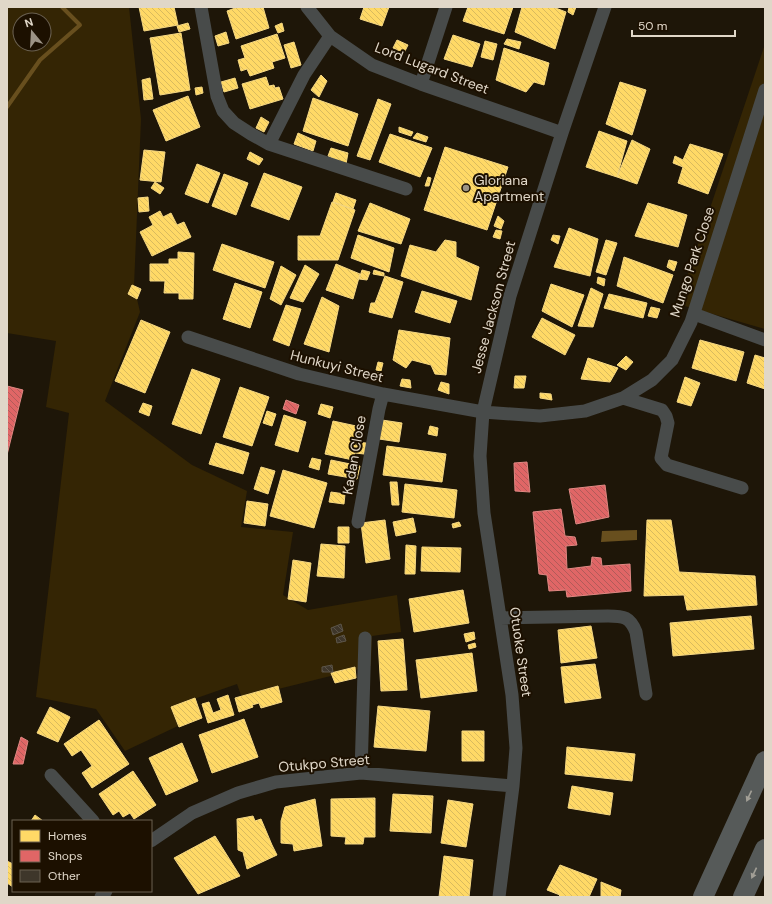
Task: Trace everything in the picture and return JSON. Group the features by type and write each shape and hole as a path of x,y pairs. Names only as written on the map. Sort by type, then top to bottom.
{"highway":[{"path":"703,897 765,761"},
{"path":"743,897 765,849"}],"street":[{"path":"201,7 217,96 223,111 234,123 250,134 269,144 406,189"},
{"name":"Lord Lugard Street","path":"307,7 330,36 372,65 421,84 562,133"},
{"path":"421,84 446,7"},
{"name":"Jesse Jackson Street","path":"483,412 510,296 562,133 605,7"},
{"path":"269,144 304,75 330,36"},
{"name":"Mungo Park Close","path":"483,412 540,416 585,411 623,398 652,380 672,360 694,314 765,90"},
{"path":"694,314 765,340"},
{"name":"Hunkuyi Street","path":"188,337 299,374 383,394 483,412"},
{"name":"Kadan Close","path":"358,522 383,394"},
{"path":"623,398 662,410 666,416 668,423 661,458 667,465 742,488"},
{"name":"Otuoke Street","path":"483,412 480,456 483,506 512,695 516,748 498,897"},
{"path":"500,618 619,616 627,618 632,623 636,632 646,694"},
{"path":"361,773 365,638"},
{"name":"Otukpo Street","path":"152,840 192,813 238,793 276,782 361,773 512,786"},
{"path":"51,775 92,820"}],"shaded area":[{"path":"7,7 129,7 141,119 134,286 140,312 105,401 192,465 247,491 241,527 293,532 283,595 308,610 397,595 401,632 372,636 371,666 242,698 237,684 174,706 180,725 125,751 96,709 36,697 69,413 46,407 56,341 7,333"},
{"path":"765,44 765,329 678,304"},
{"path":"637,530 637,540 601,542 602,531"}],"building: Homes":[{"path":"139,7 174,7 178,25 144,31"},
{"path":"238,7 263,7 269,28 236,39 227,11"},
{"path":"364,7 389,7 382,26 360,19"},
{"path":"468,7 513,7 504,34 463,21"},
{"path":"522,7 553,7 566,12 555,49 515,32"},
{"path":"569,7 576,7 573,15 568,12"},
{"path":"188,23 190,29 179,32 177,26"},
{"path":"282,23 284,31 278,33 275,26"},
{"path":"226,32 229,43 218,46 215,36"},
{"path":"181,33 190,90 160,95 150,38"},
{"path":"277,34 285,58 272,62 274,68 250,76 247,69 241,71 238,60 245,58 241,46"},
{"path":"453,35 480,44 472,67 444,59"},
{"path":"507,39 521,42 519,49 504,44"},
{"path":"397,40 408,45 404,53 393,48"},
{"path":"485,41 497,44 493,60 481,57"},
{"path":"294,42 301,65 291,68 284,45"},
{"path":"504,48 549,63 544,85 534,82 526,92 496,80"},
{"path":"321,75 327,81 319,97 311,90"},
{"path":"266,77 269,86 274,85 275,88 279,87 283,99 250,109 242,84"},
{"path":"150,78 153,99 144,100 142,80"},
{"path":"235,78 238,88 224,92 221,82"},
{"path":"620,82 646,90 632,135 606,124"},
{"path":"202,87 203,93 196,95 195,88"},
{"path":"188,96 200,127 166,141 153,110"},
{"path":"313,98 358,114 348,146 303,131"},
{"path":"378,99 391,104 370,160 357,156"},
{"path":"261,117 269,122 264,132 256,128"},
{"path":"399,127 413,132 411,136 399,132"},
{"path":"599,131 627,141 617,177 586,167"},
{"path":"298,133 316,141 313,151 294,144"},
{"path":"417,133 428,137 426,142 413,138"},
{"path":"390,134 432,148 420,177 379,162"},
{"path":"632,140 650,149 637,184 617,177"},
{"path":"690,144 723,154 708,194 678,183 683,167 673,163 675,156 683,160"},
{"name":"Gloriana Apartment","path":"445,147 508,167 487,230 424,210"},
{"path":"331,148 348,153 346,164 328,156"},
{"path":"144,150 165,152 161,182 140,180"},
{"path":"250,152 263,159 259,165 247,159"},
{"path":"197,164 220,173 208,203 185,194"},
{"path":"264,173 302,187 289,220 251,206"},
{"path":"224,174 248,183 236,215 212,206"},
{"path":"428,177 431,178 429,186 425,186"},
{"path":"155,182 164,188 160,194 151,188"},
{"path":"336,193 356,200 353,209 333,202"},
{"path":"148,197 149,211 139,212 138,198"},
{"path":"332,202 355,210 338,260 298,260 298,236 320,236"},
{"path":"370,203 410,219 401,244 358,231"},
{"path":"648,203 687,215 678,247 635,236"},
{"path":"160,211 163,217 171,213 177,225 184,222 191,237 152,256 140,232 153,225 149,217"},
{"path":"498,216 504,221 501,229 494,226"},
{"path":"569,228 598,239 590,276 554,267"},
{"path":"496,230 502,231 500,239 493,237"},
{"path":"358,235 394,248 389,272 351,258"},
{"path":"553,235 560,236 558,244 551,240"},
{"path":"445,240 456,242 456,257 479,267 471,300 401,276 410,245 436,252"},
{"path":"606,240 617,243 606,275 596,272"},
{"path":"222,244 274,262 265,288 213,270"},
{"path":"178,252 194,253 193,299 179,299 179,293 164,293 165,281 150,281 150,264 169,264 169,259 178,259"},
{"path":"624,257 673,275 663,303 617,286"},
{"path":"669,260 677,262 674,271 667,267"},
{"path":"336,264 360,274 353,299 326,290"},
{"path":"305,265 319,274 303,302 290,298"},
{"path":"281,266 296,275 281,305 270,299"},
{"path":"362,270 370,272 367,280 359,279"},
{"path":"374,270 384,273 384,276 373,274"},
{"path":"385,276 403,282 392,318 369,312 371,303 375,303"},
{"path":"598,277 605,279 604,286 597,283"},
{"path":"235,283 262,292 250,328 223,319"},
{"path":"551,284 584,295 572,327 542,311"},
{"path":"132,285 141,289 137,299 128,294"},
{"path":"591,288 603,294 593,327 578,326"},
{"path":"422,291 457,301 450,323 415,312"},
{"path":"609,294 647,303 643,318 604,308"},
{"path":"322,297 339,306 329,352 304,344"},
{"path":"286,305 301,309 289,346 273,340"},
{"path":"651,307 660,309 657,318 648,316"},
{"path":"542,318 575,335 565,355 532,337"},
{"path":"141,320 170,332 145,393 115,381"},
{"path":"399,330 450,338 446,375 435,374 431,365 412,360 406,368 393,360"},
{"path":"700,340 744,352 736,381 692,368"},
{"path":"755,355 765,358 765,389 747,383"},
{"path":"626,356 633,362 626,370 617,365"},
{"path":"588,358 618,368 610,382 581,379"},
{"path":"378,362 383,363 381,371 376,370"},
{"path":"192,369 220,379 201,434 172,424"},
{"path":"374,372 379,373 379,381 372,380"},
{"path":"515,376 526,376 524,388 514,388"},
{"path":"685,377 700,383 691,406 677,402"},
{"path":"402,379 410,380 411,388 400,386"},
{"path":"441,382 449,384 449,394 438,390"},
{"path":"240,387 269,397 252,446 223,437"},
{"path":"540,393 551,394 552,400 540,398"},
{"path":"143,403 152,406 149,416 139,412"},
{"path":"321,404 333,407 330,418 318,414"},
{"path":"267,411 276,414 272,426 263,423"},
{"path":"284,415 306,422 298,452 275,445"},
{"path":"382,420 402,423 399,442 379,439"},
{"path":"333,421 361,427 353,460 325,454"},
{"path":"430,426 438,428 437,436 428,434"},
{"path":"357,442 366,443 364,454 355,453"},
{"path":"216,443 249,453 243,474 209,464"},
{"path":"387,446 446,454 442,482 383,475"},
{"path":"312,458 321,460 319,470 309,467"},
{"path":"331,460 360,466 357,479 328,474"},
{"path":"261,467 275,471 268,494 254,489"},
{"path":"283,470 327,483 314,528 270,516"},
{"path":"390,482 397,482 399,505 392,505"},
{"path":"405,484 457,490 454,518 402,512"},
{"path":"331,492 345,494 344,504 329,502"},
{"path":"247,501 268,504 265,526 244,523"},
{"path":"413,518 416,532 396,536 393,522"},
{"path":"385,520 390,559 366,563 361,523"},
{"path":"647,520 671,520 679,572 755,576 757,605 687,610 684,595 644,596"},
{"path":"459,522 461,526 453,528 452,524"},
{"path":"338,527 349,527 349,543 338,543"},
{"path":"321,544 345,546 344,578 317,576"},
{"path":"406,545 416,546 415,574 405,574"},
{"path":"422,547 461,548 460,572 421,571"},
{"path":"293,560 311,563 306,602 288,599"},
{"path":"463,590 469,623 414,632 409,599"},
{"path":"751,616 754,649 673,656 670,623"},
{"path":"591,626 597,658 561,663 558,630"},
{"path":"474,632 475,639 466,642 464,634"},
{"path":"403,639 407,690 381,691 378,641"},
{"path":"475,643 476,647 469,649 468,645"},
{"path":"472,653 477,691 421,698 416,660"},
{"path":"595,664 601,698 565,703 561,667"},
{"path":"355,667 356,678 335,683 331,673"},
{"path":"278,686 282,702 261,708 259,703 239,712 235,698"},
{"path":"228,695 234,715 208,723 202,704 209,702 213,713 221,710 217,699"},
{"path":"195,698 202,718 179,727 171,707"},
{"path":"378,706 430,711 426,751 374,747"},
{"path":"50,707 70,717 58,742 37,733"},
{"path":"244,719 258,757 212,773 199,735"},
{"path":"99,720 129,764 92,788 82,773 92,766 81,750 72,756 64,744"},
{"path":"462,731 484,731 484,761 462,761"},
{"path":"182,743 198,781 166,795 149,758"},
{"path":"567,747 635,754 632,781 565,774"},
{"path":"133,771 156,805 134,819 130,813 123,817 119,811 113,815 99,794"},
{"path":"572,786 613,793 610,815 568,808"},
{"path":"393,794 433,796 431,833 390,831"},
{"path":"375,798 375,837 364,837 363,844 345,844 346,837 331,836 331,799"},
{"path":"315,799 322,846 294,851 293,844 281,843 281,821 285,807"},
{"path":"448,800 473,804 466,847 441,843"},
{"path":"35,815 42,820 32,820"},
{"path":"253,816 255,821 261,819 277,855 247,869 243,852 238,850 237,819"},
{"path":"215,836 240,876 198,894 174,858"},
{"path":"444,856 473,860 469,897 439,897"},
{"path":"7,861 12,864 12,886 7,883"},
{"path":"560,865 597,879 589,897 558,897 560,895 547,890"},
{"path":"601,882 621,890 620,897 601,896"}],"building: Shops":[{"path":"7,386 23,390 7,455"},
{"path":"286,400 299,405 296,414 283,409"},
{"path":"527,462 530,492 515,491 514,463"},
{"path":"605,485 609,517 576,524 569,489"},
{"path":"561,509 565,536 575,537 577,545 566,546 567,569 591,566 592,557 601,558 602,566 630,564 631,591 567,597 566,590 549,591 547,575 539,574 533,512"},
{"path":"21,737 28,741 23,764 13,764"}],"building: Other":[{"path":"341,624 343,631 333,635 331,628"},
{"path":"344,635 346,641 337,643 336,638"},
{"path":"332,665 333,672 322,672 322,667"}],"waterway":[{"path":"7,107 40,60 80,25 62,7"}],"place":[{"name":"Gloriana Apartment","path":"466,188"}]}
